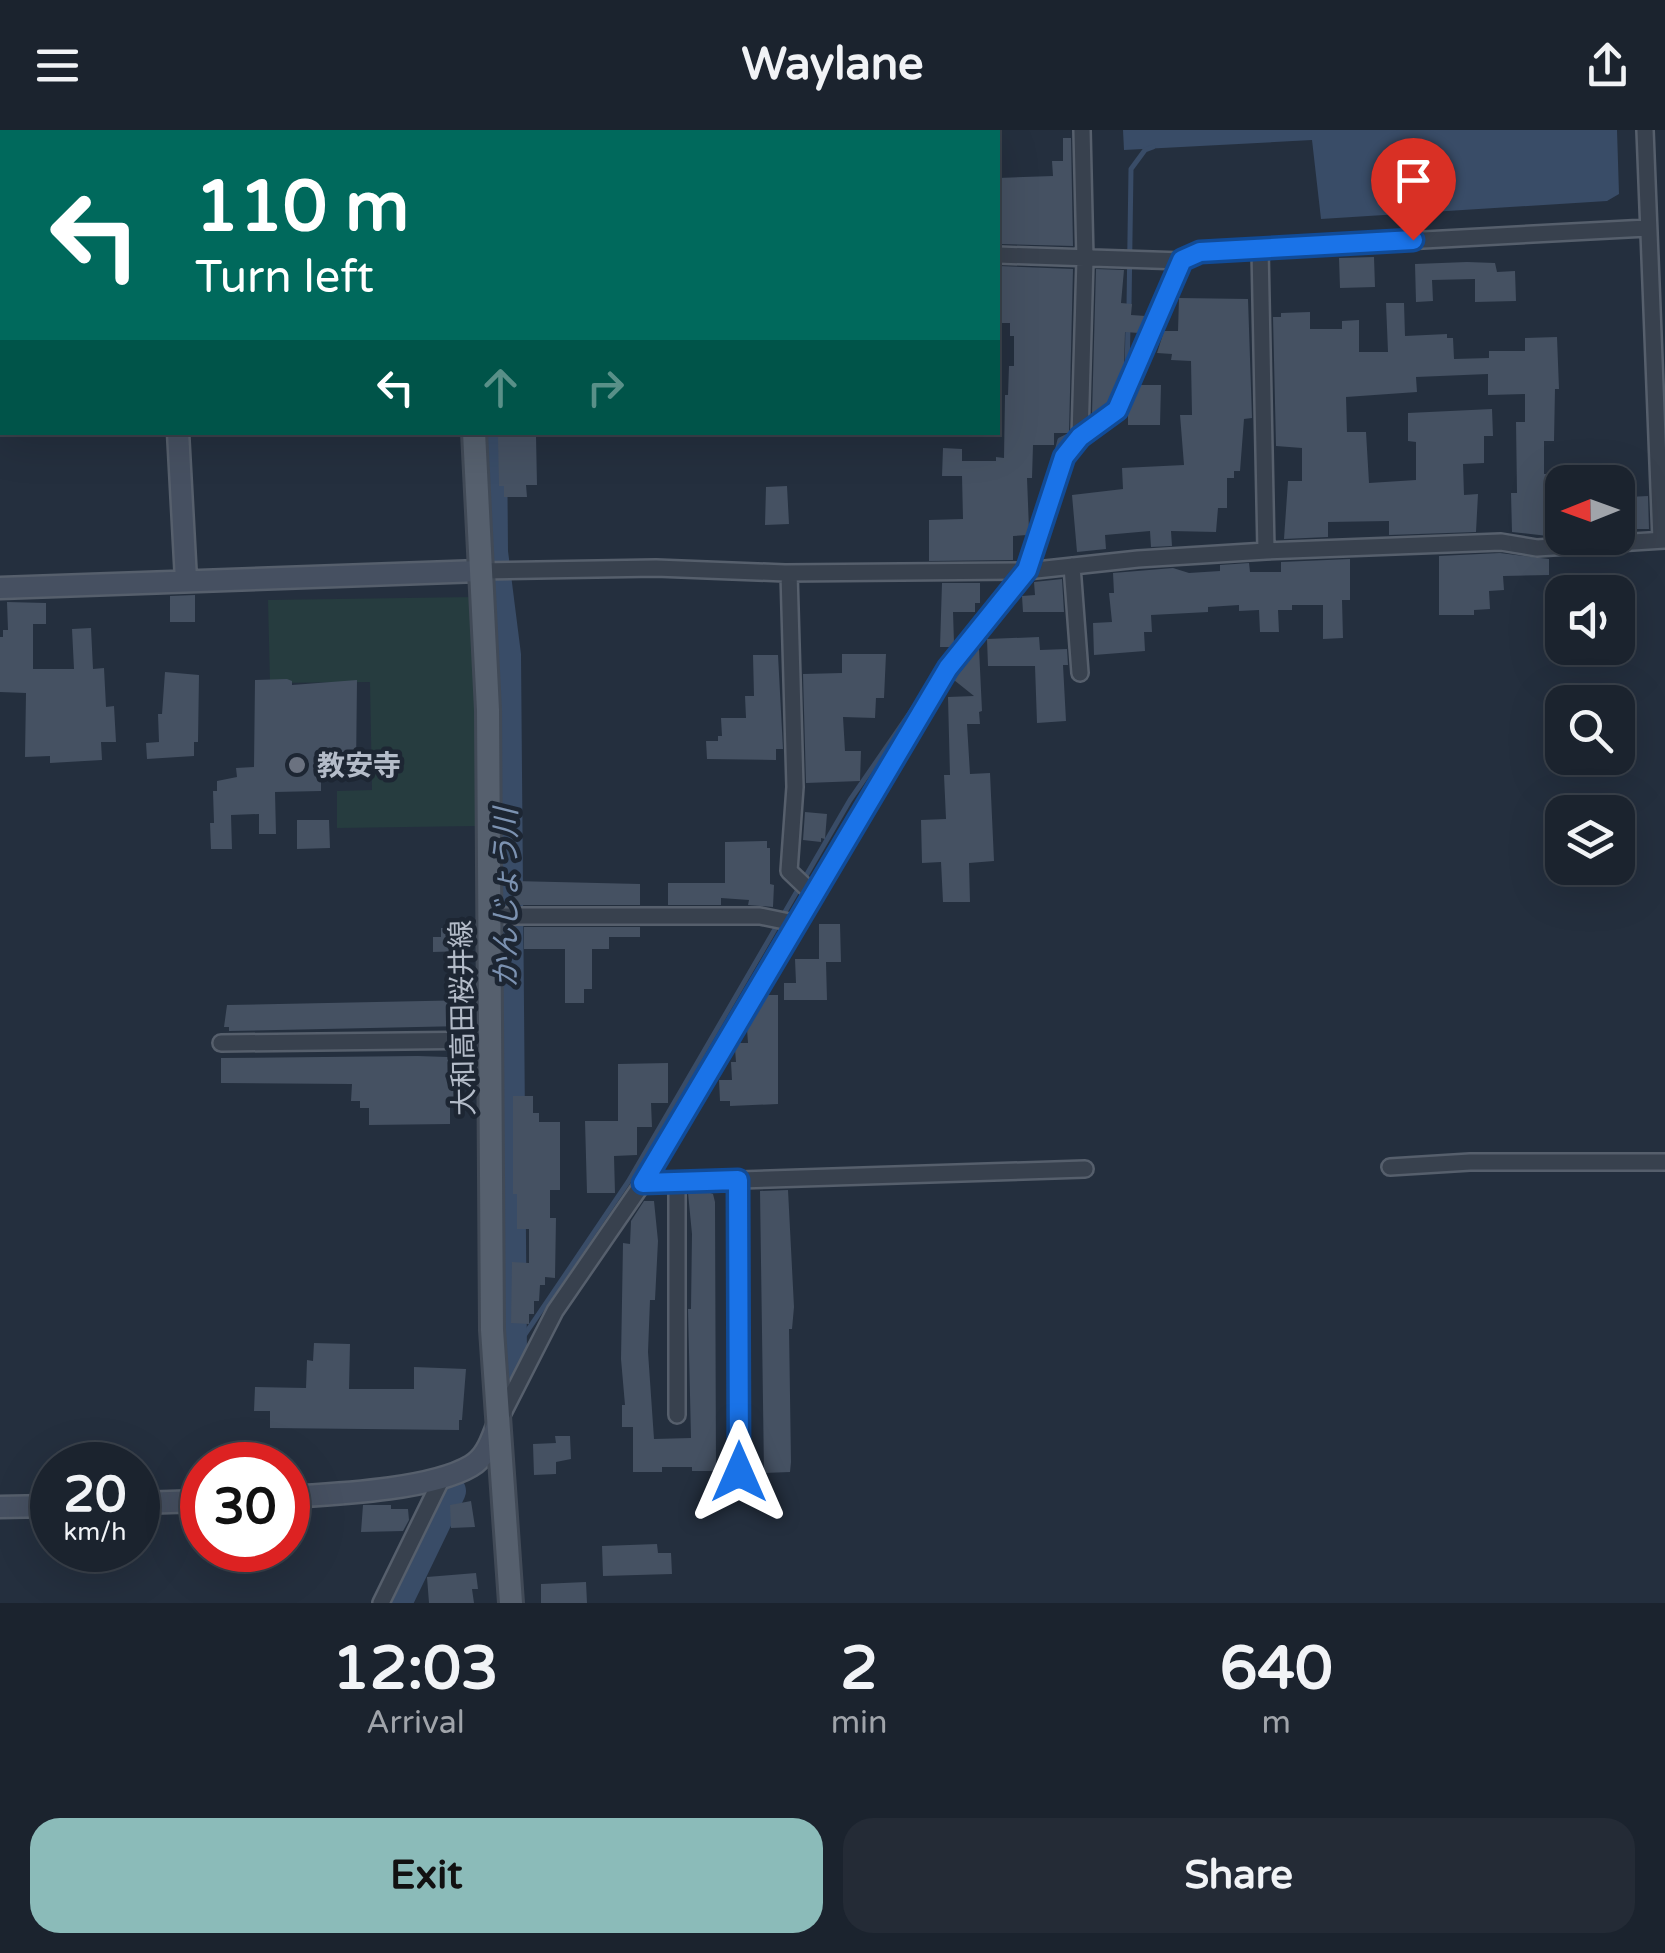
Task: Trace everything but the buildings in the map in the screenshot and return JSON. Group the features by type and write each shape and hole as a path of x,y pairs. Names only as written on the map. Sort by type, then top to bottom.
{"main road":[{"name":"大和高田桜井線","path":"474,435 490,571 488,710 500,916 492,1040 492,1330 511,1603"}],"street":[{"path":"1080,437 1086,259 1082,130"},
{"path":"0,588 656,568 789,573 1027,570 1266,550 1501,542 1537,548 1663,540 1645,130"},
{"path":"1000,255 1182,260 1200,252 1647,228"},
{"path":"1260,249 1266,550"},
{"path":"310,1495 410,1484 443,1476 472,1465 488,1450 555,1311 643,1183 948,668 1027,570 1064,457 1080,437 1117,410 1182,260"},
{"path":"178,435 186,580"},
{"path":"1072,566 1080,673"},
{"path":"789,573 794,787 790,870 812,893"},
{"path":"500,916 760,916 794,923"},
{"path":"221,1044 492,1040"},
{"path":"1390,1168 1470,1162 1665,1162"},
{"path":"643,1183 1086,1170"},
{"path":"738,1180 739,1472"},
{"path":"676,1415 677,1182"},
{"path":"382,1603 443,1476"},
{"path":"0,1508 30,1507"}],"green space":[{"path":"474,597 477,826 337,828 337,791 372,790 370,682 270,683 268,600"}],"water":[{"path":"1123,130 1617,130 1619,194 1607,201 1321,219 1312,140 1124,150"}],"waterway":[{"path":"1129,306 1131,169 1145,150 1153,147"},
{"path":"1127,371 1128,327"},
{"path":"1102,413 1119,390"},
{"path":"1050,478 1060,440 1078,431"},
{"name":"かんじょう川","path":"491,435 492,552 505,655 511,1355 508,1365"},
{"path":"957,646 1011,575"},
{"path":"511,1355 628,1182 850,800 936,675"},
{"name":"かんじょう川","path":"396,1603 450,1491"}],"place":[{"name":"教安寺","path":"297,765"}],"route":[{"path":"739,1472 738,1180 643,1183 948,668 1027,570 1064,457 1080,437 1117,410 1182,260 1200,252 1413,240"}]}
